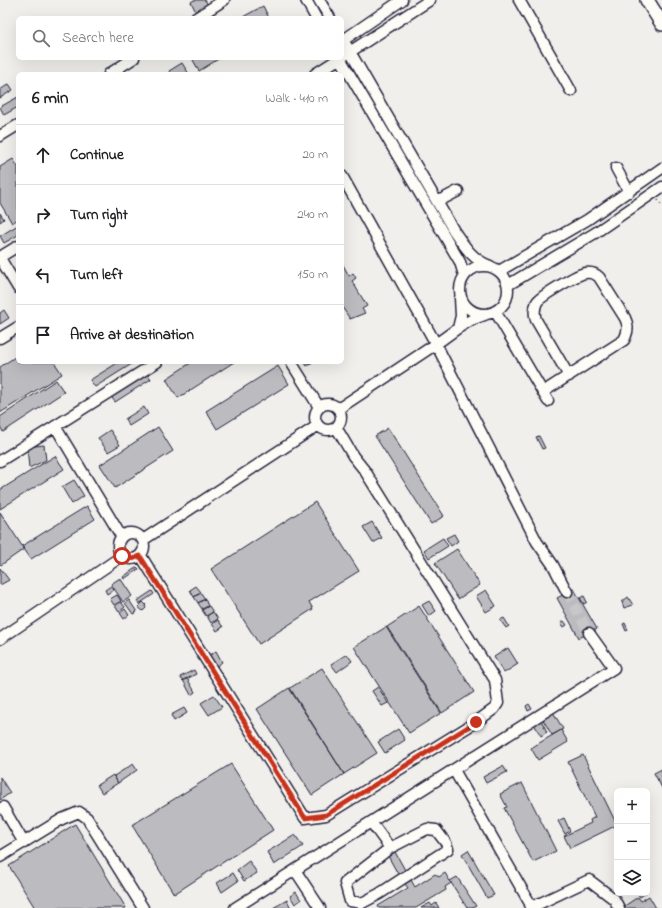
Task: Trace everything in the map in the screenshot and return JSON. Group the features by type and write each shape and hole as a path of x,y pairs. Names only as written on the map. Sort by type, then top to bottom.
{"main road":[{"path":"648,0 662,24"}],"street":[{"path":"199,16 224,0"},
{"path":"306,0 315,16"},
{"path":"319,0 329,16"},
{"path":"344,39 402,0"},
{"path":"344,56 430,0"},
{"path":"519,0 571,91"},
{"path":"112,72 131,60"},
{"path":"318,72 337,60"},
{"path":"338,409 458,328 471,320 491,313 502,306 507,298 508,285 505,277 495,268 477,260 462,245 437,202 344,60"},
{"path":"344,60 460,262 464,275"},
{"path":"0,136 16,126"},
{"path":"616,168 629,192"},
{"path":"458,328 461,316 459,287 464,275 474,267 483,265 495,268 587,220 662,168"},
{"path":"344,180 436,344 538,542 554,565 567,592"},
{"path":"508,285 595,233 662,187"},
{"path":"437,202 458,191"},
{"path":"587,220 588,228 595,233"},
{"path":"16,247 0,258 16,285"},
{"path":"491,313 546,396 570,376 624,340 628,329 625,318 596,274 591,272 580,274 539,299 534,309 536,320 570,376"},
{"path":"460,296 464,304 470,310 478,314 491,313"},
{"path":"0,338 16,328"},
{"path":"0,461 154,364"},
{"path":"292,364 319,407"},
{"path":"323,405 331,405 338,409 340,412 340,421 336,427 328,430 318,426 314,418 316,410 319,407 323,405"},
{"path":"55,426 121,536"},
{"path":"143,540 318,426"},
{"path":"140,556 305,818 326,815 476,722 494,709 498,703 495,680 336,427"},
{"path":"129,533 138,534 143,540 144,549 140,556 133,560 124,558 119,552 117,544 121,536 129,533"},
{"path":"0,639 122,556"},
{"path":"235,908 614,668 589,633"},
{"path":"454,770 531,907 588,880 614,899 619,908"},
{"path":"3,807 24,843"},
{"path":"0,857 62,819 79,812 87,818 143,908"},
{"path":"372,822 390,848"},
{"path":"427,829 436,830 446,843 448,849 379,894 362,903 350,901 345,883 390,848 427,829"},
{"path":"295,870 320,908"}],"building":[{"path":"194,0 205,0 214,15 198,16 191,2"},
{"path":"263,6 268,16 245,16"},
{"path":"193,60 217,60 199,71"},
{"path":"182,63 188,72 169,72"},
{"path":"9,84 13,90 0,98 0,90"},
{"path":"16,98 16,108 4,115 0,107"},
{"path":"13,159 16,164 16,220 12,223 0,203 0,167"},
{"path":"0,213 4,219 0,222"},
{"path":"16,226 16,236 4,243 0,236"},
{"path":"344,267 349,276 353,273 356,278 352,281 367,306 362,309 365,313 350,319 344,310"},
{"path":"4,310 9,318 0,324 0,313"},
{"path":"16,356 16,364 55,364 62,374 0,413 0,367"},
{"path":"116,364 132,364 95,387 90,380"},
{"path":"189,364 231,364 178,398 166,379"},
{"path":"278,366 289,384 217,429 206,411"},
{"path":"146,372 151,379 115,402 110,395"},
{"path":"56,380 64,392 3,432 0,426 0,417"},
{"path":"144,407 148,414 129,426 125,419"},
{"path":"158,427 173,451 115,488 100,465"},
{"path":"388,428 444,516 431,524 375,436"},
{"path":"110,430 120,445 108,452 98,438"},
{"path":"539,436 545,448 542,449 536,437"},
{"path":"44,445 46,460 29,468 27,447"},
{"path":"55,456 64,469 0,509 0,490"},
{"path":"74,480 84,496 72,504 62,487"},
{"path":"315,502 359,571 309,602 313,609 259,644 211,569"},
{"path":"87,506 95,519 31,559 22,546"},
{"path":"0,512 24,549 1,565 0,564"},
{"path":"372,522 382,538 373,543 363,527"},
{"path":"454,534 458,541 451,546 446,538"},
{"path":"443,538 448,546 429,558 424,550"},
{"path":"457,549 480,585 458,599 435,563"},
{"path":"137,567 139,569 124,579 123,577"},
{"path":"0,568 9,580 0,585"},
{"path":"120,578 132,596 123,602 111,584"},
{"path":"111,586 114,590 107,594 105,590"},
{"path":"196,586 201,592 194,597 190,590"},
{"path":"574,589 597,629 579,638 557,598"},
{"path":"486,590 496,606 486,612 476,596"},
{"path":"152,591 154,594 139,604 137,601"},
{"path":"201,593 205,599 198,603 194,597"},
{"path":"117,595 121,601 114,605 110,599"},
{"path":"584,596 587,602 584,604 580,598"},
{"path":"628,597 633,605 624,608 622,602"},
{"path":"205,599 208,606 202,609 198,603"},
{"path":"129,600 137,612 133,614 125,603"},
{"path":"429,601 436,611 429,616 422,605"},
{"path":"121,602 125,607 119,612 115,606"},
{"path":"143,602 146,605 146,608 143,611 138,607"},
{"path":"209,606 213,612 206,616 202,610"},
{"path":"419,606 474,692 442,713 387,627"},
{"path":"125,609 129,615 124,619 120,613"},
{"path":"213,612 218,619 211,623 207,616"},
{"path":"504,618 509,626 506,628 500,620"},
{"path":"218,620 223,627 217,631 212,624"},
{"path":"564,621 567,625 564,627 561,623"},
{"path":"625,623 628,630 626,631 623,624"},
{"path":"386,627 441,713 409,733 354,647"},
{"path":"508,648 518,664 504,673 494,657"},
{"path":"216,651 222,662 216,667 209,656"},
{"path":"347,654 352,661 337,672 331,664"},
{"path":"322,668 377,753 344,774 290,688"},
{"path":"194,670 196,674 183,681 180,677"},
{"path":"187,678 195,692 191,695 183,680"},
{"path":"378,687 388,703 382,706 372,691"},
{"path":"289,688 344,774 312,795 257,709"},
{"path":"214,695 222,707 209,715 201,703"},
{"path":"529,704 532,709 528,711 526,706"},
{"path":"184,708 187,713 174,721 171,715"},
{"path":"553,712 563,729 552,735 542,718"},
{"path":"541,720 547,732 541,736 534,724"},
{"path":"398,729 405,740 385,753 378,742"},
{"path":"561,730 568,742 538,760 531,748"},
{"path":"583,755 614,819 614,826 570,848 564,836 591,823 590,820 595,817 568,762"},
{"path":"133,764 137,770 118,783 114,776"},
{"path":"231,764 273,830 174,894 132,825"},
{"path":"503,766 507,772 486,783 483,777"},
{"path":"662,769 662,788 654,773"},
{"path":"113,775 118,783 102,793 97,785"},
{"path":"0,777 10,793 0,800"},
{"path":"522,783 556,851 533,862 504,808 507,807 500,794"},
{"path":"564,818 570,831 565,834 558,821"},
{"path":"75,824 126,908 35,908 9,866"},
{"path":"295,835 303,846 274,865 267,852"},
{"path":"468,850 494,895 487,898 462,854"},
{"path":"395,852 405,870 398,874 388,856"},
{"path":"249,861 257,873 244,881 237,870"},
{"path":"233,873 238,881 222,892 217,883"},
{"path":"445,873 451,883 445,887 446,890 416,908 379,908 378,906 408,888 405,884 411,880 415,887 435,874 439,877"},
{"path":"457,877 476,906 473,908 467,908 450,881"},
{"path":"296,892 301,900 295,904 290,896"},
{"path":"649,896 656,908 623,907 638,897 641,901"},
{"path":"287,900 291,908 273,908"},
{"path":"430,903 432,906 436,903 439,908 421,908"}],"tunnel":[{"path":"567,592 589,633"}],"route":[{"path":"122,556 133,560 140,556 305,818 326,815 476,722"}]}
